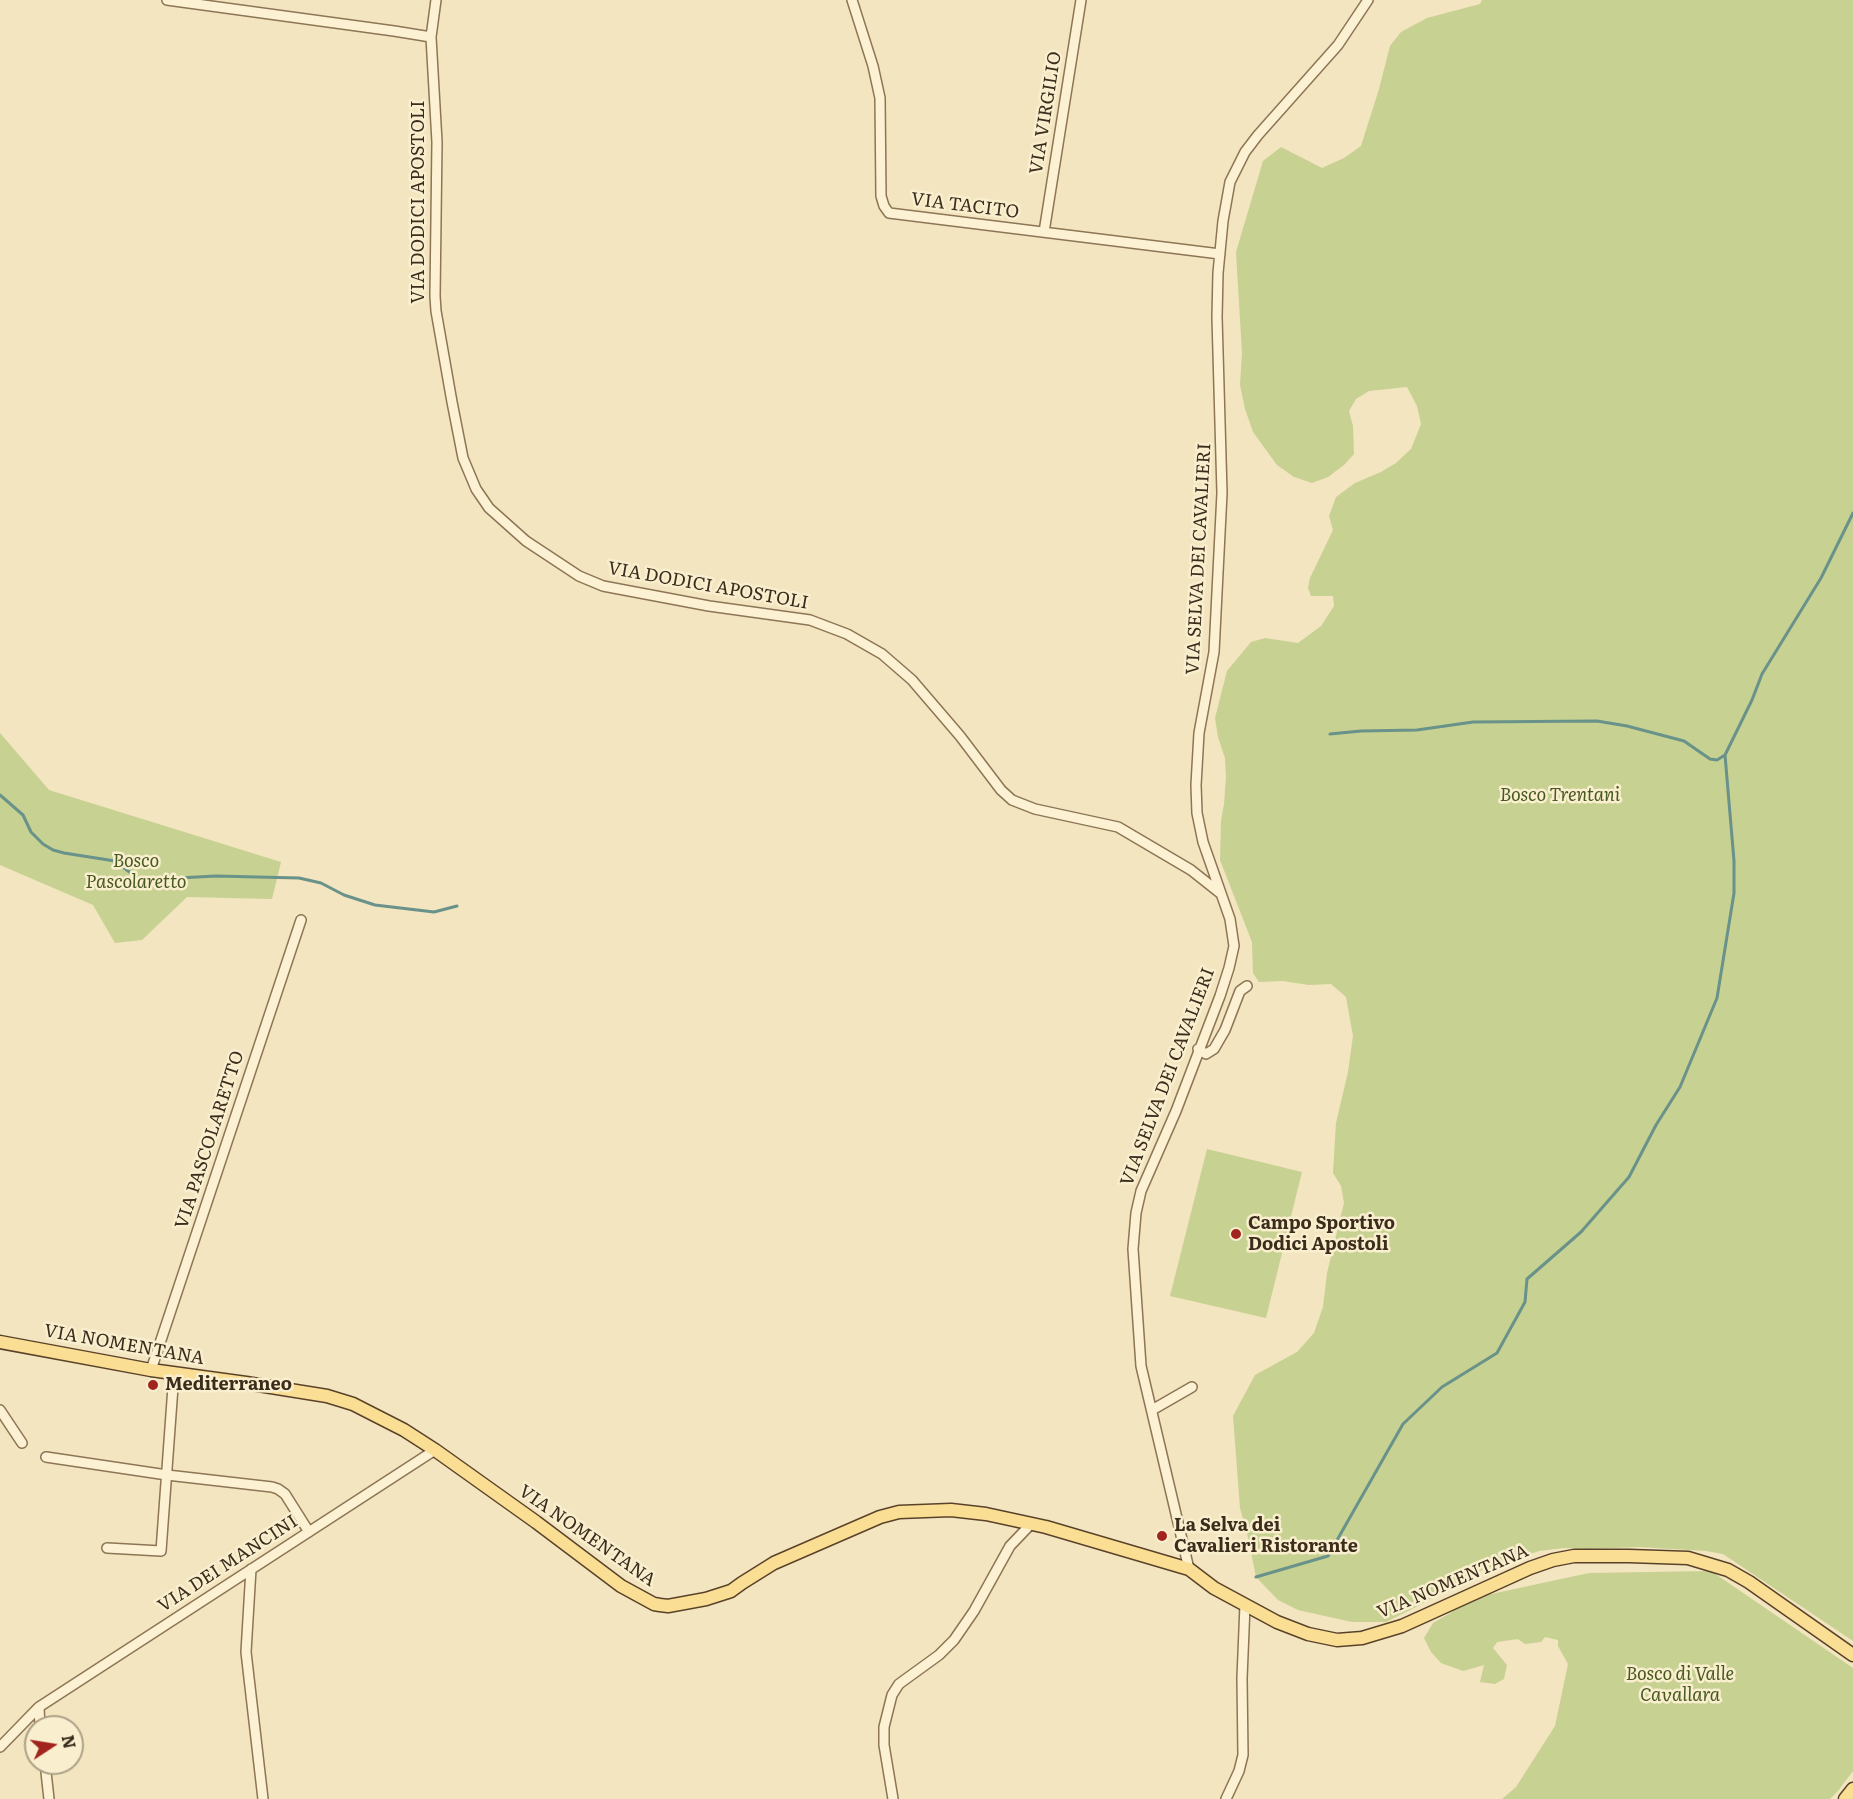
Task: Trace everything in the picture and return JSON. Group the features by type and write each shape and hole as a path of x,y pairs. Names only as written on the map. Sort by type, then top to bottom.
{"main road":[{"name":"VIA NOMENTANA","path":"0,1342 151,1370 246,1383 345,1401 404,1430 435,1450 621,1586 647,1601 660,1605 668,1606 706,1599 731,1591 742,1582 792,1554 880,1517 899,1512 951,1510 986,1514 1046,1527 1189,1569 1214,1588 1277,1622 1326,1639 1351,1640 1401,1626 1552,1560 1574,1556 1688,1558 1728,1570 1749,1582 1853,1655"},
{"path":"1845,1799 1853,1789"}],"street":[{"path":"167,0 431,37"},
{"name":"VIA DODICI APOSTOLI","path":"436,0 431,37 437,142 435,296 437,318 463,458 476,489 489,507 526,541 579,576 603,586 742,611 798,618 820,623 847,634 882,654 912,680 960,736 1001,790 1012,800 1035,809 1118,827 1191,870 1222,894"},
{"name":"VIA TACITO","path":"852,0 880,98 881,188 882,203 887,212 894,215 1220,254"},
{"name":"VIA VIRGILIO","path":"1044,232 1081,0"},
{"name":"VIA SELVA DEI CAVALIERI","path":"1189,1569 1143,1375 1139,1349 1133,1256 1136,1213 1141,1191 1176,1111 1226,980 1234,946 1230,919 1203,842 1197,813 1196,785 1199,733 1214,652 1222,493 1217,326 1220,254 1227,195 1232,176 1241,158 1264,128 1338,45 1368,0"},
{"name":"VIA PASCOLARETTO","path":"151,1370 301,920"},
{"path":"1198,1049 1206,1054 1214,1049 1240,991 1247,986"},
{"path":"107,1548 161,1551 174,1373"},
{"path":"1152,1410 1192,1387"},
{"path":"0,1410 22,1443"},
{"name":"VIA DEI MANCINI","path":"0,1747 39,1707 435,1450"},
{"path":"46,1457 276,1488 286,1497 309,1532"},
{"path":"893,1799 884,1741 888,1705 894,1692 899,1684 939,1655 954,1640 978,1605 1010,1546 1030,1524"},
{"path":"251,1569 246,1653 263,1799"},
{"path":"1227,1799 1243,1755 1242,1661 1245,1605"},
{"path":"39,1707 39,1715"},
{"path":"46,1775 49,1799"}],"green space":[{"name":"Bosco Trentani","path":"1482,0 1853,0 1853,1641 1723,1554 1639,1547 1564,1548 1539,1551 1479,1571 1386,1622 1352,1622 1298,1610 1278,1600 1256,1577 1240,1508 1233,1416 1255,1375 1297,1352 1314,1333 1323,1307 1327,1273 1344,1203 1341,1186 1333,1173 1336,1123 1348,1072 1353,1036 1346,997 1331,984 1259,982 1253,973 1252,942 1220,860 1221,821 1226,777 1225,758 1215,718 1227,671 1251,642 1265,638 1298,643 1321,626 1334,606 1333,596 1311,596 1308,588 1310,578 1333,530 1329,516 1336,497 1355,483 1396,463 1411,449 1421,424 1417,406 1407,387 1369,391 1356,399 1349,411 1353,426 1354,454 1344,465 1328,477 1312,483 1294,477 1277,465 1253,432 1240,385 1242,353 1236,252 1263,161 1281,147 1322,168 1344,158 1361,146 1390,46 1401,32 1427,18 1480,4"},
{"name":"Bosco Pascolaretto","path":"0,733 49,790 281,862 272,899 187,897 142,940 115,943 93,905 0,865"},
{"name":"Campo Sportivo Dodici Apostoli","path":"1207,1149 1302,1172 1266,1318 1170,1296"},
{"name":"Bosco di Valle Cavallara","path":"1711,1571 1853,1668 1853,1771 1838,1791 1830,1799 1502,1799 1516,1787 1555,1726 1568,1664 1558,1646 1558,1640 1545,1637 1541,1642 1525,1644 1518,1639 1497,1642 1493,1648 1507,1665 1504,1679 1495,1684 1480,1682 1484,1665 1463,1671 1441,1663 1431,1652 1424,1638 1433,1623 1468,1599 1589,1573"}],"waterway":[{"path":"1330,734 1417,730 1473,722 1597,721 1627,726 1684,741 1710,759 1717,760 1725,755 1762,674 1821,578 1853,513"},
{"path":"1256,1577 1328,1556 1403,1424 1442,1387 1497,1353 1525,1302 1527,1279 1581,1232 1629,1177 1656,1125 1680,1087 1717,998 1734,893 1734,861 1725,755"},
{"path":"0,795 23,815 31,832 43,844 64,853 115,861 140,880 216,876 299,878 321,883 344,895 375,905 434,912 457,906"}],"place":[{"name":"Campo Sportivo Dodici Apostoli","path":"1236,1234"},
{"name":"Mediterraneo","path":"153,1385"},
{"name":"La Selva dei Cavalieri Ristorante","path":"1162,1536"}]}
